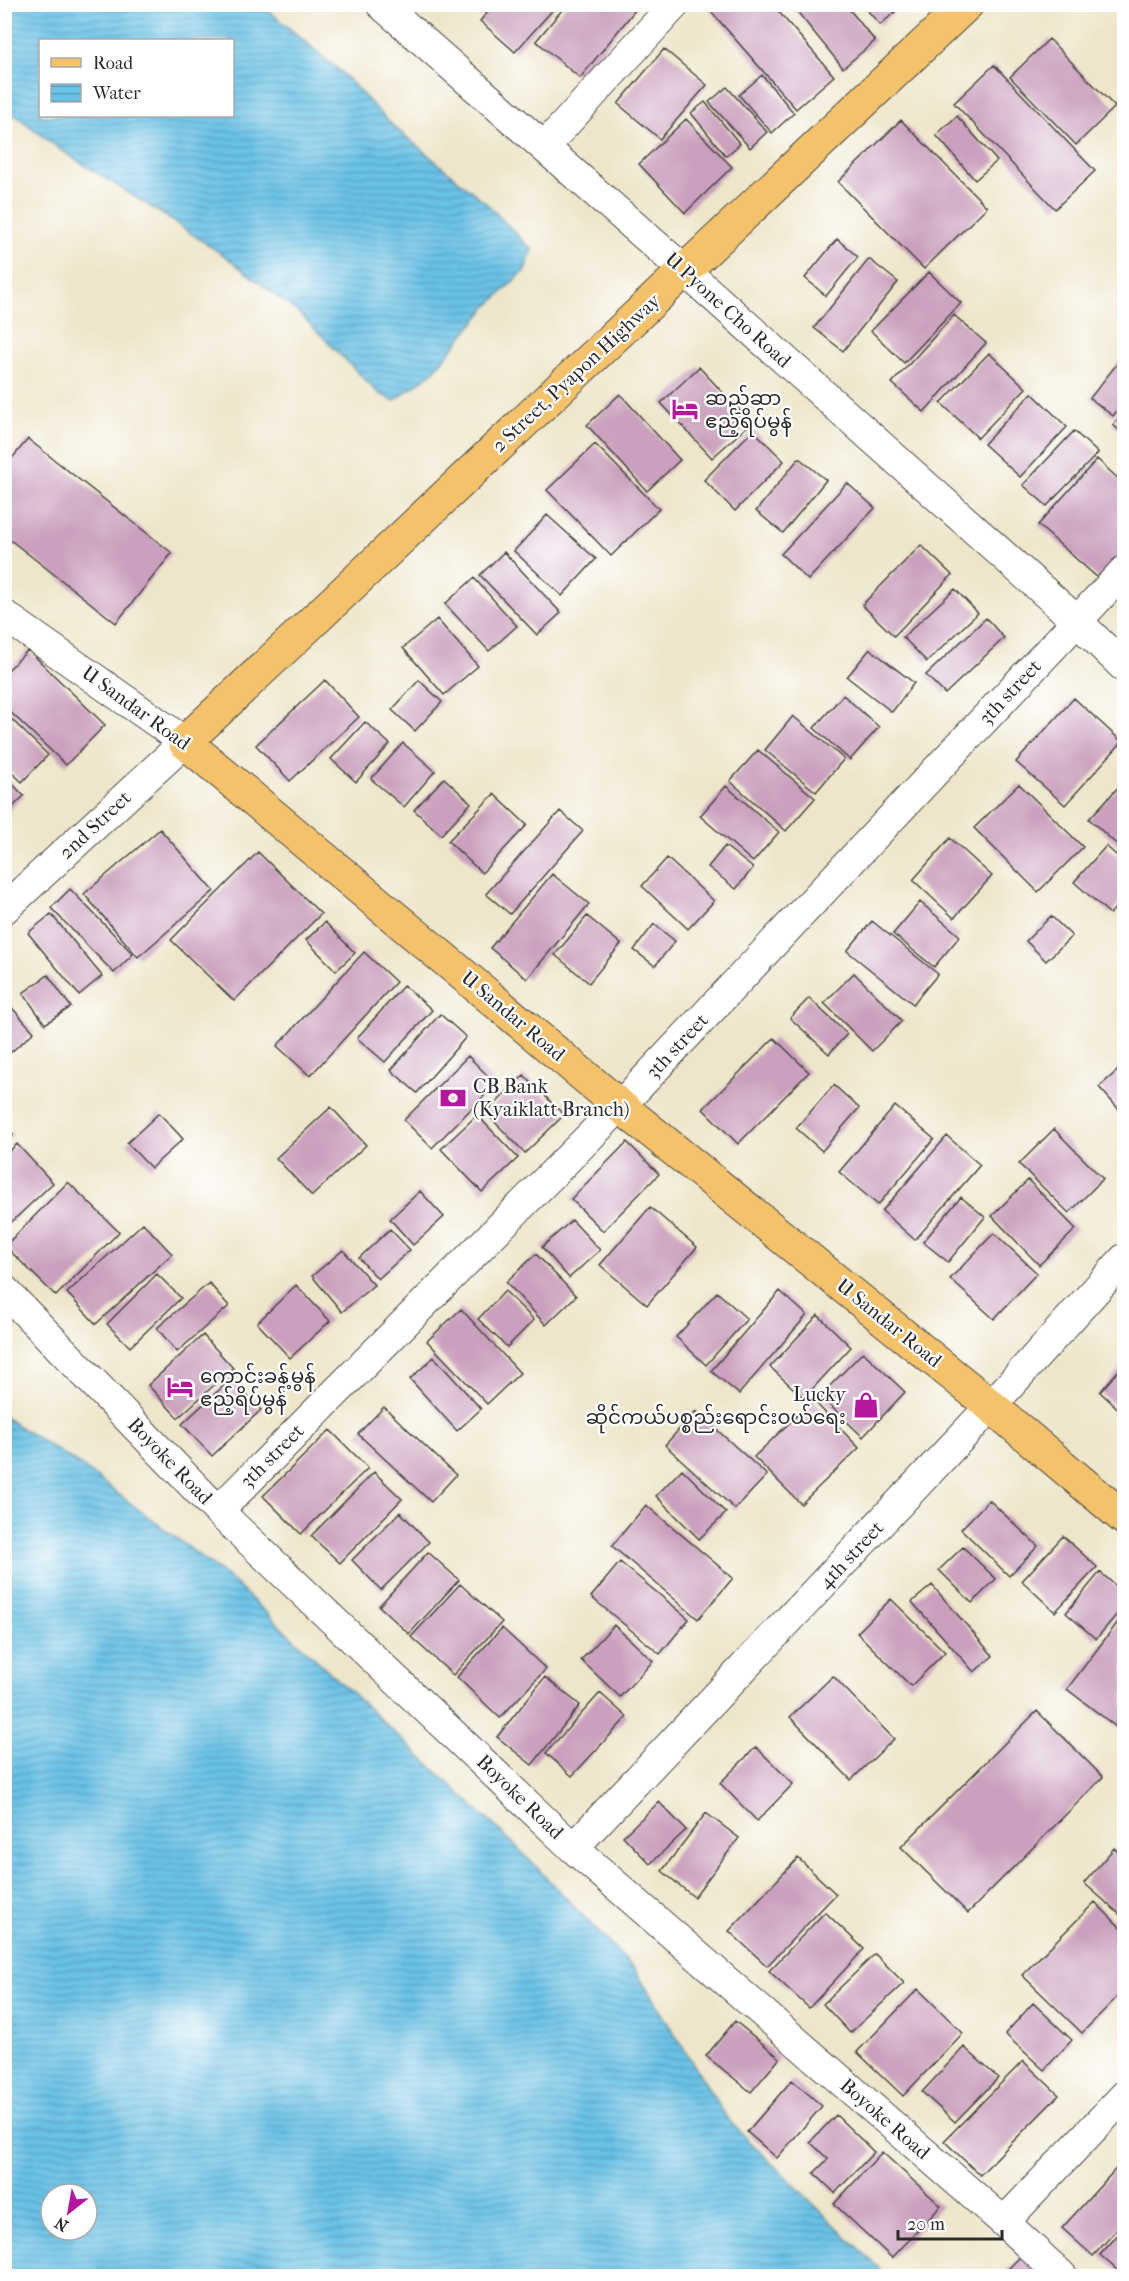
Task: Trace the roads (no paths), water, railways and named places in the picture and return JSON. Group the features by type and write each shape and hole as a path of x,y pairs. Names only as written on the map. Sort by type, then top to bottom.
{"main road":[{"name":"2 Street, Pyapon Highway","path":"185,742 967,4"},
{"name":"U Sandar Road","path":"185,742 620,1106 1125,1518"}],"street":[{"name":"U Pyone Cho Road","path":"381,4 684,270 1077,621 1125,667"},
{"path":"544,147 675,4"},
{"name":"3th street","path":"218,1511 620,1106 1125,571"},
{"name":"U Sandar Road","path":"4,615 185,742"},
{"name":"2nd Street","path":"4,909 185,742"},
{"name":"4th street","path":"573,1848 991,1407 1125,1259"},
{"name":"Boyoke Road","path":"4,1290 218,1511 573,1848 1004,2222 1062,2277"},
{"path":"1004,2222 1125,2096"}],"water":[{"path":"9,5 262,5 342,73 392,125 487,204 532,250 525,270 486,308 433,372 394,401 378,393 300,314 226,257 59,149 18,117 5,110 4,13"},
{"path":"4,1417 79,1464 230,1579 515,1845 635,1970 728,2120 887,2276 5,2276"}],"place":[{"name":"ဆည်ဆာ ဧည့်ရိပ်မွန်","path":"685,409"},
{"name":"CB Bank (Kyaiklatt Branch)","path":"453,1098"},
{"name":"ကောင်းခန့်မွန် ဧည့်ရိပ်မွန်","path":"180,1387"},
{"name":"Lucky ဆိုင်ကယ်ပစ္စည်းရောင်း၀ယ်ရေး","path":"866,1405"}]}
